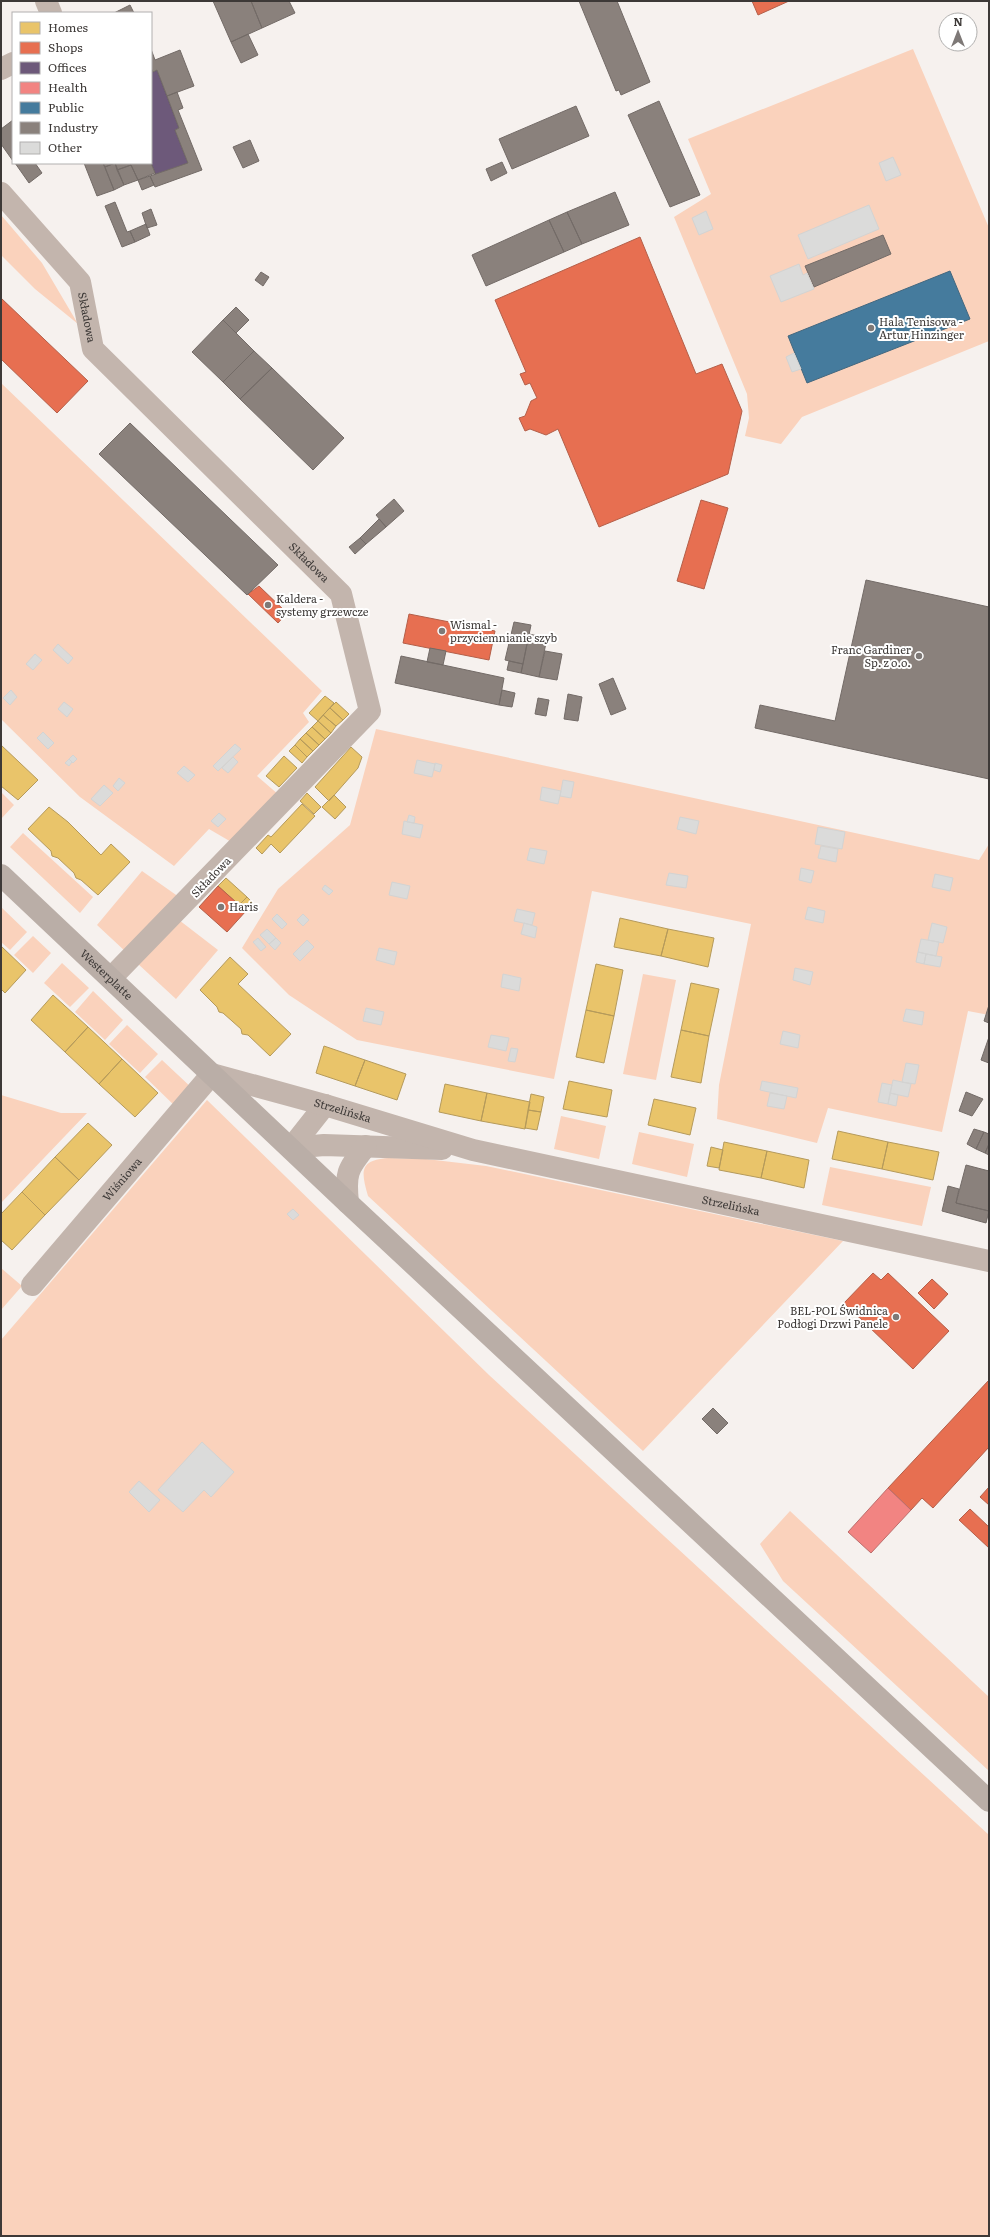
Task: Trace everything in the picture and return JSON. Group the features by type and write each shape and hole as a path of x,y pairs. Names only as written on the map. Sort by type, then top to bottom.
{"main road":[{"name":"Westerplatte","path":"1,875 348,1203 989,1801"}],"street":[{"path":"46,1 51,12"},
{"path":"1,69 12,64"},
{"name":"Składowa","path":"1,193 80,282 93,349 341,594 370,711 111,978"},
{"name":"Strzelińska","path":"212,1074 325,1105 473,1150 989,1261"},
{"name":"Wiśniowa","path":"32,1285 212,1074"},
{"path":"291,1148 325,1105"},
{"name":"Strzelińska","path":"291,1148 324,1145 473,1150"},
{"path":"348,1203 346,1180 352,1163 366,1146"}],"shaded area":[{"path":"913,49 989,228 989,341 802,417 781,444 745,436 749,418 747,394 674,217 711,194 688,139"},
{"path":"1,215 42,263 78,324 35,289 1,255"},
{"path":"1,383 322,691 303,713 309,722 257,776 279,795 233,843 209,829 174,866 80,797 1,719"},
{"path":"376,729 979,860 989,844 989,1015 968,1011 942,1132 828,1108 817,1143 717,1119 719,1085 751,924 592,891 554,1079 357,1040 289,995 242,948 278,889 350,825"},
{"path":"1,792 14,805 1,819"},
{"path":"23,833 93,897 80,913 10,847"},
{"path":"142,871 179,897 126,952 97,925"},
{"path":"1,907 27,932 10,950 1,942"},
{"path":"179,920 218,950 176,999 137,963"},
{"path":"33,936 51,953 33,973 14,955"},
{"path":"62,963 89,988 70,1007 44,983"},
{"path":"643,974 676,980 656,1080 623,1074"},
{"path":"93,991 123,1020 105,1040 75,1012"},
{"path":"127,1025 158,1054 140,1073 109,1044"},
{"path":"162,1060 193,1089 177,1108 145,1077"},
{"path":"1,1095 61,1113 87,1113 1,1203"},
{"path":"207,1100 489,1375 989,1835 989,2236 1,2236 1,1340"},
{"path":"561,1116 606,1126 599,1159 554,1149"},
{"path":"639,1132 694,1144 687,1177 632,1164"},
{"path":"388,1158 426,1159 486,1166 843,1241 643,1451 368,1196 364,1180 364,1169 372,1161"},
{"path":"830,1167 931,1187 922,1226 822,1205"},
{"path":"1,1268 22,1286 1,1310"},
{"path":"790,1511 989,1697 989,1771 783,1581 760,1544"}],"building: Homes":[{"path":"325,696 334,703 318,721 309,713"},
{"path":"336,702 349,714 343,720 330,708"},
{"path":"330,708 343,720 336,726 323,715"},
{"path":"323,715 336,726 331,733 318,721"},
{"path":"318,721 331,733 325,739 312,727"},
{"path":"312,727 325,739 319,745 306,733"},
{"path":"306,733 319,745 313,751 300,739"},
{"path":"300,739 313,751 307,757 295,745"},
{"path":"1,745 38,780 18,800 1,786"},
{"path":"295,745 307,757 302,763 289,751"},
{"path":"351,747 362,757 358,768 329,801 315,787"},
{"path":"284,756 297,768 279,787 266,776"},
{"path":"307,793 321,807 314,814 300,801"},
{"path":"334,795 346,807 335,819 322,807"},
{"path":"302,804 315,816 280,853 271,844 262,854 256,848 268,835 271,837"},
{"path":"49,807 68,822 101,855 111,844 130,862 98,895 81,880 76,878 74,873 58,858 52,856 51,851 28,829"},
{"path":"226,878 247,897 239,905 218,886"},
{"path":"247,897 253,903 246,911 239,905"},
{"path":"620,918 668,929 661,956 614,947"},
{"path":"668,929 714,938 708,967 661,956"},
{"path":"1,946 26,970 5,993 1,989"},
{"path":"230,957 248,974 238,984 291,1034 270,1056 248,1035 242,1034 241,1029 223,1013 219,1012 217,1007 200,990"},
{"path":"596,964 623,970 614,1016 586,1010"},
{"path":"691,983 719,989 709,1036 681,1030"},
{"path":"53,995 88,1027 65,1052 31,1020"},
{"path":"586,1010 614,1016 604,1063 576,1057"},
{"path":"88,1027 122,1059 99,1084 65,1052"},
{"path":"681,1030 709,1036 701,1083 671,1077"},
{"path":"324,1046 365,1060 355,1086 316,1073"},
{"path":"122,1059 158,1093 135,1117 99,1084"},
{"path":"365,1060 406,1074 397,1100 355,1086"},
{"path":"569,1081 612,1090 607,1117 563,1109"},
{"path":"445,1084 487,1093 481,1121 439,1112"},
{"path":"487,1093 530,1102 525,1129 481,1121"},
{"path":"531,1094 544,1097 541,1112 528,1110"},
{"path":"654,1099 696,1108 690,1135 648,1125"},
{"path":"528,1110 541,1112 537,1130 525,1128"},
{"path":"88,1123 112,1145 79,1180 55,1157"},
{"path":"838,1131 888,1142 882,1169 832,1159"},
{"path":"724,1142 767,1151 761,1178 719,1170"},
{"path":"888,1142 939,1152 933,1180 882,1169"},
{"path":"711,1147 723,1150 719,1168 707,1166"},
{"path":"767,1151 809,1160 804,1188 761,1178"},
{"path":"55,1157 79,1180 45,1215 22,1192"},
{"path":"22,1192 45,1215 12,1250 1,1240 1,1214"}],"building: Shops":[{"path":"752,1 789,1 758,15"},
{"path":"640,237 696,374 722,364 742,411 728,474 599,527 558,429 546,435 530,429 525,431 519,418 525,416 531,401 537,398 530,383 525,385 520,374 526,372 495,300"},
{"path":"1,298 88,381 57,413 1,359"},
{"path":"701,500 728,508 704,589 677,581"},
{"path":"259,586 287,613 278,623 248,594"},
{"path":"409,614 495,631 489,660 403,643"},
{"path":"218,886 246,911 227,932 199,907"},
{"path":"873,1273 881,1280 888,1273 949,1331 913,1369 844,1303"},
{"path":"932,1279 948,1294 934,1309 918,1293"},
{"path":"989,1380 989,1447 933,1508 922,1498 911,1510 888,1488"},
{"path":"989,1487 989,1505 980,1497"},
{"path":"970,1509 989,1527 989,1548 959,1520"}],"building: Offices":[{"path":"152,70 153,72 157,70 179,128 175,130 188,163 156,175 151,164"}],"building: Health":[{"path":"888,1488 911,1510 871,1553 848,1532"}],"building: Public":[{"path":"950,271 970,319 807,383 788,336"}],"building: Industry":[{"path":"213,1 251,1 262,28 231,42"},
{"path":"251,1 289,1 295,13 262,28"},
{"path":"579,1 617,1 650,82 621,95 619,90 616,91"},
{"path":"130,5 134,12 116,12"},
{"path":"248,34 258,55 241,63 231,42"},
{"path":"180,50 194,86 167,96 157,70 153,72 152,52 155,60"},
{"path":"177,92 183,108 178,110 202,170 155,187 150,176 188,163 175,130 179,128 167,96"},
{"path":"659,101 700,195 670,207 628,115"},
{"path":"576,106 589,136 512,169 499,139"},
{"path":"12,121 12,160 1,144 1,129"},
{"path":"250,140 259,161 243,168 233,147"},
{"path":"502,162 507,173 491,181 486,169"},
{"path":"16,164 36,164 42,173 29,183"},
{"path":"84,164 103,164 114,190 97,196"},
{"path":"104,164 112,164 105,167"},
{"path":"115,164 151,164 155,173 138,180 131,165 117,170"},
{"path":"115,164 124,185 114,190 105,167"},
{"path":"131,165 138,180 124,185 117,170"},
{"path":"150,176 154,185 142,190 138,180"},
{"path":"615,192 629,225 582,244 567,212"},
{"path":"115,202 127,232 130,231 135,242 122,247 105,206"},
{"path":"151,209 157,225 147,228 142,213"},
{"path":"567,212 582,244 564,252 549,220"},
{"path":"549,220 564,252 486,286 472,255"},
{"path":"146,224 150,235 135,242 130,231"},
{"path":"883,235 891,254 814,287 805,266"},
{"path":"261,272 269,277 263,286 255,280"},
{"path":"236,307 249,320 236,333 223,320"},
{"path":"223,320 254,351 223,382 192,352"},
{"path":"254,351 272,368 240,399 223,382"},
{"path":"272,368 344,438 313,470 240,399"},
{"path":"130,423 278,565 247,595 99,454"},
{"path":"394,499 404,511 386,527 376,515"},
{"path":"379,519 386,527 366,544 360,538"},
{"path":"360,538 366,544 355,554 349,547"},
{"name":"Franc Gardiner Sp. z o.o.","path":"866,580 989,607 989,779 755,728 760,705 835,721"},
{"path":"514,622 531,625 523,664 505,660"},
{"path":"529,634 547,638 539,677 521,673"},
{"path":"430,648 446,651 443,665 427,662"},
{"path":"545,651 562,654 557,680 539,677"},
{"path":"401,656 504,678 499,705 395,683"},
{"path":"509,661 523,664 521,673 507,670"},
{"path":"613,678 626,709 611,715 599,684"},
{"path":"502,690 515,693 512,707 499,705"},
{"path":"568,694 582,697 578,721 564,719"},
{"path":"538,698 549,700 546,716 535,714"},
{"path":"989,1005 989,1023 984,1021"},
{"path":"989,1037 989,1063 981,1060"},
{"path":"966,1092 983,1099 972,1116 959,1111"},
{"path":"974,1129 984,1132 976,1149 967,1144"},
{"path":"984,1132 989,1134 989,1144 985,1153 976,1149"},
{"path":"989,1144 989,1155 985,1153"},
{"path":"966,1165 989,1171 989,1211 956,1203"},
{"path":"948,1186 959,1189 956,1203 989,1211 986,1223 942,1211"},
{"path":"713,1408 728,1423 717,1434 702,1419"}],"building: Other":[{"path":"893,157 901,175 886,181 879,163"},
{"path":"869,205 879,229 808,259 798,235"},
{"path":"706,211 713,229 699,235 692,218"},
{"path":"799,264 803,275 807,273 814,289 781,302 770,276"},
{"path":"794,353 801,369 792,372 786,357"},
{"path":"58,644 73,658 68,664 53,650"},
{"path":"35,654 42,660 33,670 26,664"},
{"path":"11,690 17,697 10,705 3,698"},
{"path":"64,702 73,709 67,717 58,709"},
{"path":"43,732 54,743 48,749 37,738"},
{"path":"235,744 241,749 218,771 213,766"},
{"path":"73,755 77,759 73,763 69,759"},
{"path":"233,757 238,762 228,773 222,768"},
{"path":"69,759 72,762 69,766 65,763"},
{"path":"417,760 435,764 432,777 414,773"},
{"path":"435,763 442,765 440,772 434,770"},
{"path":"184,766 195,775 188,782 177,773"},
{"path":"119,778 125,783 118,791 113,786"},
{"path":"563,780 574,782 571,798 560,796"},
{"path":"104,785 113,793 100,806 91,799"},
{"path":"542,787 561,791 558,804 540,800"},
{"path":"219,813 226,819 218,827 211,821"},
{"path":"409,815 415,817 414,823 407,822"},
{"path":"680,817 699,821 696,834 677,829"},
{"path":"404,821 423,825 420,838 402,834"},
{"path":"818,827 845,832 842,849 815,844"},
{"path":"821,846 838,849 836,862 818,858"},
{"path":"530,848 547,851 544,864 527,860"},
{"path":"801,868 814,871 811,883 799,880"},
{"path":"669,873 688,876 686,888 666,885"},
{"path":"935,874 953,878 950,891 932,887"},
{"path":"392,882 410,886 407,899 389,895"},
{"path":"325,885 333,891 329,895 322,889"},
{"path":"808,907 825,911 823,923 805,919"},
{"path":"517,909 535,913 532,925 514,921"},
{"path":"277,914 287,924 282,929 272,919"},
{"path":"303,914 309,920 303,926 297,920"},
{"path":"524,923 537,927 535,938 521,934"},
{"path":"932,923 947,927 943,943 928,940"},
{"path":"267,929 276,938 269,944 260,935"},
{"path":"258,938 266,947 261,951 253,942"},
{"path":"276,938 281,943 275,950 269,944"},
{"path":"921,939 939,942 936,956 918,952"},
{"path":"307,940 314,947 300,961 293,954"},
{"path":"379,948 397,952 394,965 376,960"},
{"path":"918,952 926,954 924,964 916,962"},
{"path":"926,954 942,957 940,967 924,964"},
{"path":"795,968 813,972 810,985 793,980"},
{"path":"503,974 521,978 519,991 501,987"},
{"path":"366,1008 384,1012 381,1025 363,1021"},
{"path":"906,1009 924,1012 922,1025 903,1021"},
{"path":"783,1031 800,1035 798,1048 780,1044"},
{"path":"491,1035 509,1038 506,1051 488,1047"},
{"path":"511,1048 518,1049 515,1062 508,1061"},
{"path":"906,1063 919,1065 915,1084 902,1082"},
{"path":"893,1080 911,1084 908,1097 890,1093"},
{"path":"762,1081 798,1088 796,1098 760,1090"},
{"path":"882,1083 892,1085 888,1104 878,1102"},
{"path":"770,1093 787,1096 784,1109 767,1106"},
{"path":"890,1093 898,1095 896,1106 888,1104"},
{"path":"293,1209 299,1215 293,1220 287,1214"},
{"path":"202,1442 234,1472 211,1497 204,1490 183,1512 158,1490"},
{"path":"139,1481 160,1500 149,1512 129,1492"}],"place":[{"name":"Hala Tenisowa - Artur Hinzinger","path":"871,328"},
{"name":"Kaldera - systemy grzewcze","path":"268,605"},
{"name":"Wismal - przyciemnianie szyb","path":"442,631"},
{"name":"Franc Gardiner Sp. z o.o.","path":"919,656"},
{"name":"Haris","path":"221,907"},
{"name":"BEL-POL Świdnica Podłogi Drzwi Panele","path":"896,1317"}]}
